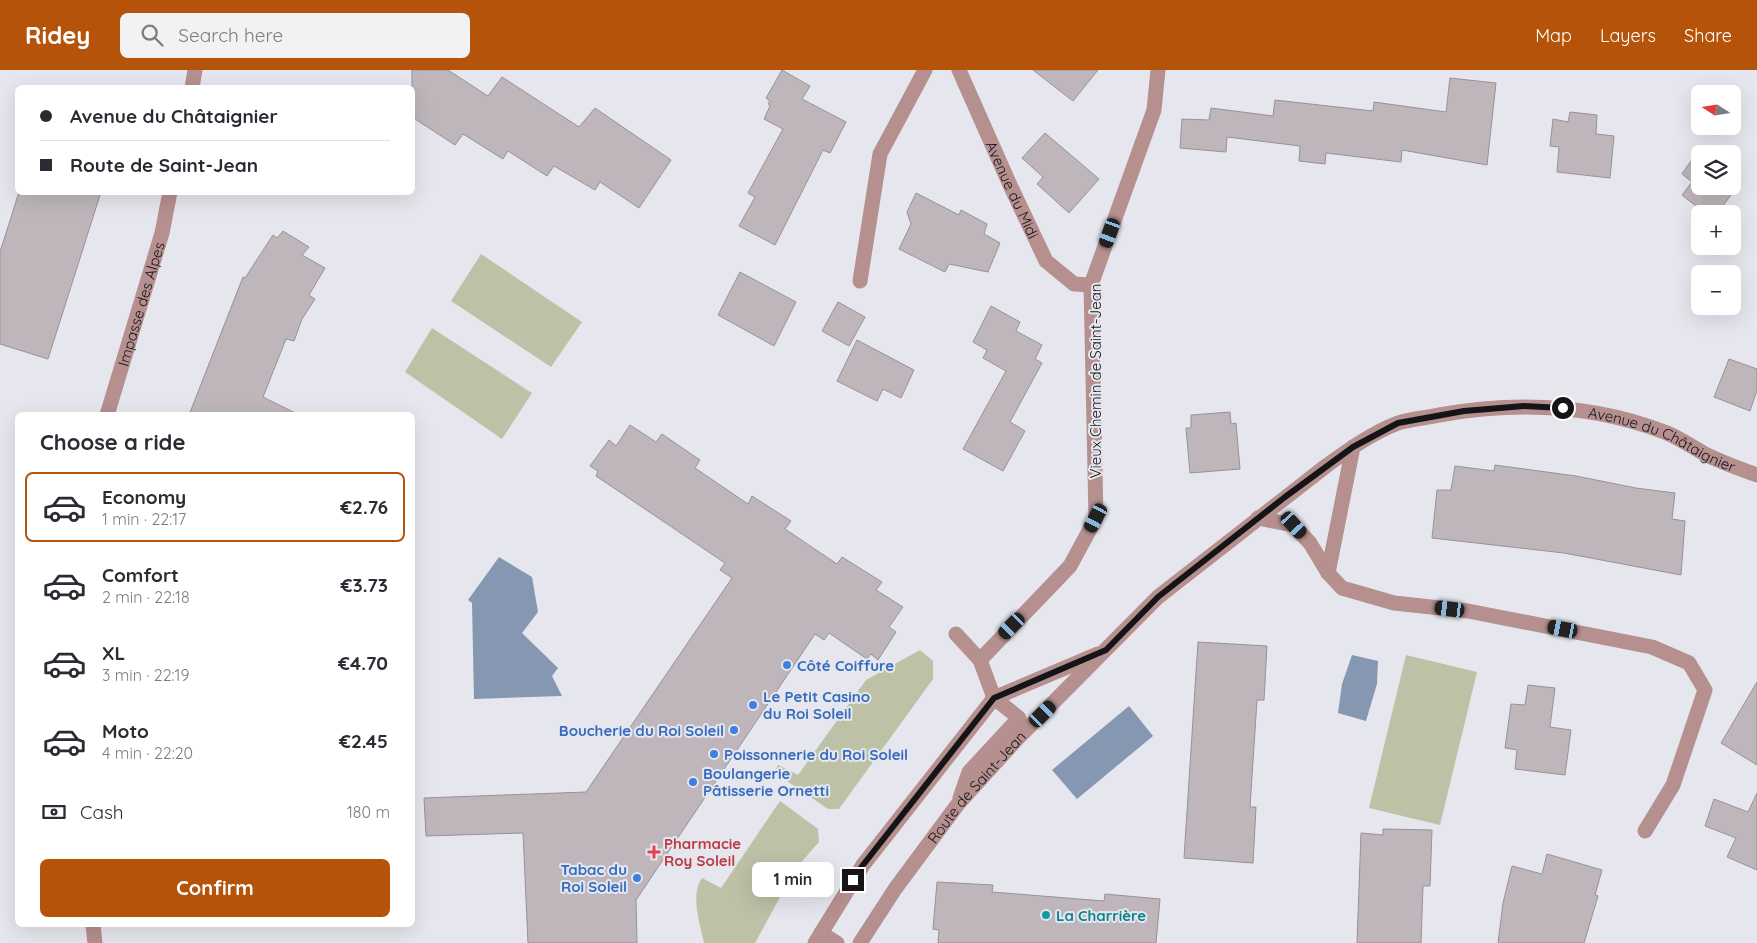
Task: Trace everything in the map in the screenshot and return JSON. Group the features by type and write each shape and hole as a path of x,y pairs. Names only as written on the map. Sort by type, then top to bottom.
{"street":[{"path":"192,85 195,70"},
{"path":"860,281 880,154 925,70"},
{"name":"Avenue du Midi","path":"958,70 1046,261 1074,284 1091,285"},
{"name":"Vieux Chemin de Saint-Jean","path":"980,660 1070,566 1096,518 1091,285 1154,110 1158,70"},
{"name":"Impasse des Alpes","path":"108,412 162,233 169,195"},
{"name":"Avenue du Châtaignier","path":"1106,650 1158,597 1258,518 1353,447 1398,423 1464,411 1524,406 1582,409 1612,416 1668,434 1709,456 1757,475"},
{"path":"1328,573 1353,447"},
{"path":"1258,518 1294,525 1310,543 1328,573 1342,588 1394,603 1468,611 1652,647 1689,663 1705,690 1673,785 1645,831"},
{"path":"956,634 980,660 994,698 1019,718 969,772 958,804"},
{"path":"837,943 818,938 863,865 994,698 1106,650"},
{"name":"Route de Saint-Jean","path":"860,943 895,889 958,804 1017,739 1106,650"},
{"path":"93,927 95,943"}],"green space":[{"path":"481,254 582,322 551,367 451,301"},
{"path":"432,328 532,393 502,439 405,372"},
{"path":"920,650 933,661 933,679 839,809 828,809 774,772 778,765 798,775 866,680"},
{"path":"1406,655 1477,672 1440,825 1369,808"},
{"path":"780,801 818,829 819,842 796,868 755,943 704,943 696,901 698,885 702,878 721,888"}],"water":[{"path":"499,557 532,577 538,612 522,633 558,668 552,676 562,696 474,699 472,603 468,600"},
{"path":"1352,655 1378,661 1377,684 1366,721 1338,713 1342,684"},
{"path":"1129,706 1153,736 1077,799 1052,770"}],"building":[{"path":"412,70 448,70 488,96 502,77 579,127 595,108 671,160 639,208 600,182 595,190 554,166 547,176 508,151 503,159 463,134 455,145 415,119 415,85 412,85"},
{"path":"782,70 810,86 802,99 846,122 830,153 823,150 775,245 739,226 755,197 748,193 783,129 764,119 770,106 768,104 770,101 766,98"},
{"path":"1033,70 1098,70 1073,101"},
{"path":"1450,78 1496,83 1487,165 1402,150 1401,162 1326,153 1325,164 1299,161 1300,146 1227,137 1226,152 1180,148 1182,119 1209,120 1211,108 1273,116 1275,100 1373,111 1374,102 1446,112"},
{"path":"1570,112 1597,115 1596,134 1614,136 1610,178 1557,172 1559,147 1550,146 1553,119 1568,122"},
{"path":"1045,133 1099,179 1069,213 1037,184 1043,177 1022,158"},
{"path":"1691,161 1691,181 1682,174"},
{"path":"1691,183 1691,195 1731,195 1724,205 1695,205 1682,195"},
{"path":"916,193 959,215 961,210 987,224 984,234 1000,243 988,272 949,264 945,272 899,249 911,224 907,212"},
{"path":"18,195 100,195 48,359 0,344 0,252"},
{"path":"283,231 309,247 302,255 325,268 309,295 315,299 302,319 294,341 286,339 263,397 293,412 190,412 243,277 245,278 273,235 277,238"},
{"path":"740,272 796,302 774,346 718,315"},
{"path":"838,302 865,317 849,346 822,331"},
{"path":"991,306 1020,322 1016,331 1042,345 1035,359 1042,363 1010,422 1025,431 1003,471 963,449 1006,371 983,358 987,350 973,342"},
{"path":"857,340 914,370 901,398 883,389 877,401 837,381"},
{"path":"1729,359 1757,369 1757,390 1750,411 1714,397"},
{"path":"1230,412 1231,424 1236,423 1240,469 1190,473 1186,428 1191,428 1191,415"},
{"path":"630,425 656,442 662,434 700,460 695,468 748,504 752,496 791,521 785,529 837,564 842,557 882,582 876,590 903,607 889,627 896,632 878,660 871,654 867,659 829,633 824,640 815,634 636,900 637,943 528,943 523,833 426,836 424,798 586,792 732,578 720,570 725,563 596,476 598,471 590,466 609,440 616,446"},
{"path":"1495,465 1576,476 1636,488 1675,493 1672,519 1685,521 1681,575 1564,553 1432,538 1437,490 1451,490 1455,466 1494,471"},
{"path":"1198,642 1267,646 1264,700 1257,700 1250,807 1256,807 1253,863 1184,858"},
{"path":"1757,682 1757,765 1721,743"},
{"path":"1528,685 1555,688 1550,727 1571,730 1565,775 1515,769 1517,750 1505,748 1511,704 1525,705"},
{"path":"1757,793 1757,870 1727,857 1736,838 1705,826 1714,799 1748,812"},
{"path":"1383,829 1432,830 1430,886 1423,886 1421,943 1357,943 1361,833 1383,835"},
{"path":"1547,854 1602,870 1595,895 1598,896 1584,943 1498,943 1503,903 1512,866 1542,874"},
{"name":"La Charrière","path":"937,882 993,885 992,892 1104,901 1105,894 1160,899 1156,943 938,943 939,930 933,929"}],"place":[{"name":"Côté Coiffure","path":"787,665"},
{"name":"Le Petit Casino du Roi Soleil","path":"753,705"},
{"name":"Boucherie du Roi Soleil","path":"734,730"},
{"name":"Poissonnerie du Roi Soleil","path":"714,754"},
{"name":"Boulangerie Pâtisserie Ornetti","path":"693,782"},
{"name":"Pharmacie Roy Soleil","path":"654,852"},
{"name":"Tabac du Roi Soleil","path":"637,878"},
{"name":"La Charrière","path":"1046,915"}],"route":[{"path":"853,880 994,698 1106,650 1158,597 1285,497 1353,447 1398,423 1464,411 1524,406 1563,408"}]}
